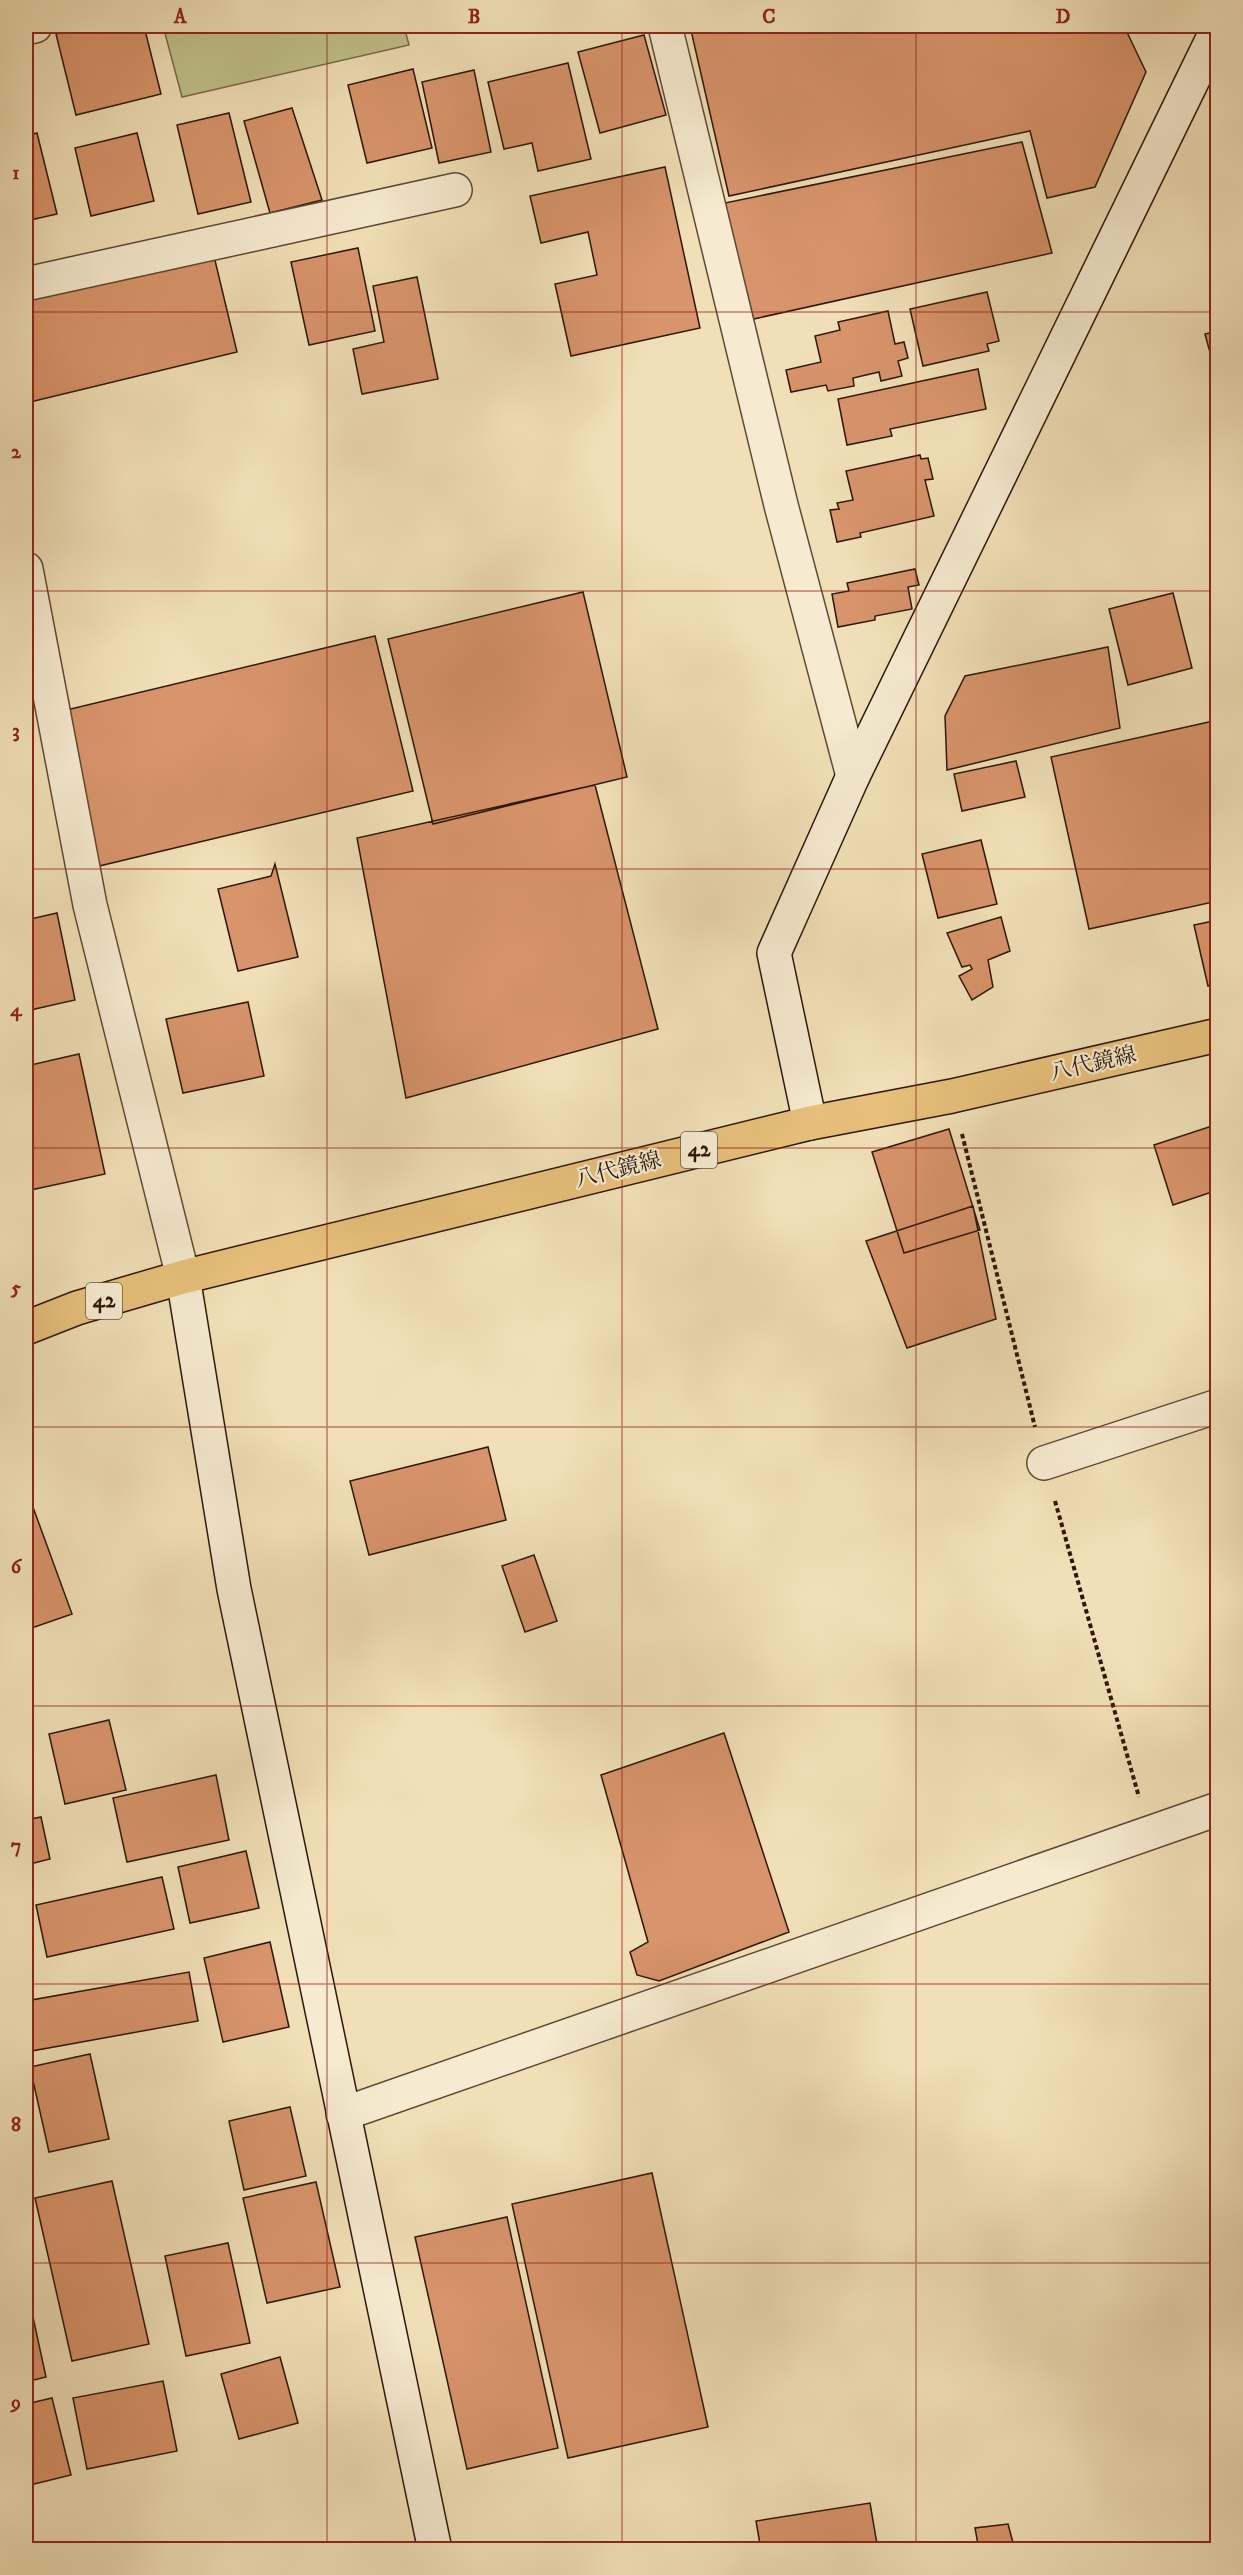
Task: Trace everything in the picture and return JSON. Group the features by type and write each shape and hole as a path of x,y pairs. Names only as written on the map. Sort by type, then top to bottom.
{"main road":[{"name":"八代鏡線","path":"26,1328 77,1308 183,1277 810,1123 952,1096 1218,1035"}],"street":[{"path":"26,28 34,26"},
{"path":"665,26 781,505 853,776"},
{"path":"810,1123 774,953 853,776 1218,28"},
{"path":"26,284 455,190"},
{"path":"26,568 90,905 183,1277 234,1589 435,2550"},
{"path":"1044,1463 1218,1406"},
{"path":"343,2114 1218,1809"}],"green space":[{"path":"163,26 404,26 409,45 182,97"}],"building":[{"path":"93,26 144,26 161,94 76,115 56,34"},
{"path":"690,26 1124,26 1146,72 1095,187 1047,198 1030,131 729,196"},
{"path":"644,35 666,115 600,133 578,52"},
{"path":"568,63 591,159 538,171 532,143 504,149 488,82"},
{"path":"413,69 432,148 367,163 348,85"},
{"path":"474,70 491,152 439,163 422,82"},
{"path":"292,108 322,200 270,213 244,121"},
{"path":"229,113 251,202 198,214 177,125"},
{"path":"37,133 57,214 26,221 26,136"},
{"path":"137,133 154,201 91,216 75,148"},
{"path":"1022,142 1052,253 749,320 720,204"},
{"path":"665,167 700,328 571,356 555,284 597,275 588,232 541,243 530,196"},
{"path":"358,248 375,331 309,345 291,262"},
{"path":"213,252 237,352 26,403 26,296"},
{"path":"417,277 438,379 362,394 353,349 384,342 373,286"},
{"path":"987,292 999,341 987,344 989,351 923,366 910,309"},
{"path":"888,311 895,344 904,342 908,358 898,361 902,376 881,381 879,372 853,378 854,386 828,391 826,385 791,392 786,370 821,362 815,336 840,330 838,322"},
{"path":"1218,331 1218,375 1216,375 1205,334"},
{"path":"978,369 986,409 890,429 892,436 847,445 838,399"},
{"path":"920,455 921,459 928,458 933,479 925,480 934,516 860,533 861,537 837,542 830,510 839,509 837,503 853,500 846,471"},
{"path":"915,569 919,585 908,587 912,609 875,616 875,620 838,627 832,594 849,591 847,583"},
{"path":"583,592 627,777 433,824 388,639"},
{"path":"1173,593 1192,668 1128,685 1109,609"},
{"path":"375,636 413,791 95,867 58,712"},
{"path":"1108,647 1120,728 947,770 945,716 965,676"},
{"path":"1218,720 1218,901 1089,929 1051,757"},
{"path":"1016,761 1025,797 962,811 954,774"},
{"path":"26,762 31,788 26,789"},
{"path":"595,785 658,1029 406,1098 357,838"},
{"path":"981,840 997,904 938,918 922,854"},
{"path":"275,864 298,957 238,971 218,889 271,876"},
{"path":"57,913 75,1000 26,1011 26,920"},
{"path":"1001,917 1010,951 988,960 993,987 972,1000 959,976 972,969 970,965 962,967 947,933"},
{"path":"1218,920 1218,984 1208,986 1194,925"},
{"path":"248,1002 264,1076 183,1093 166,1019"},
{"path":"79,1054 105,1174 26,1191 26,1066"},
{"path":"1218,1124 1218,1190 1173,1205 1154,1145"},
{"path":"949,1129 980,1230 904,1253 872,1152"},
{"path":"973,1206 996,1319 907,1348 866,1241"},
{"path":"488,1447 506,1520 369,1555 350,1481"},
{"path":"26,1488 72,1614 26,1630"},
{"path":"534,1555 557,1621 525,1632 502,1566"},
{"path":"109,1720 126,1790 65,1804 49,1734"},
{"path":"724,1733 789,1932 659,1981 637,1975 630,1952 648,1942 601,1775"},
{"path":"216,1775 229,1840 127,1862 113,1798"},
{"path":"41,1817 50,1859 26,1865 26,1820"},
{"path":"246,1851 259,1908 190,1923 178,1867"},
{"path":"162,1877 174,1929 47,1957 36,1905"},
{"path":"270,1942 289,2027 223,2042 204,1958"},
{"path":"189,1972 198,2021 26,2052 26,2001"},
{"path":"90,2054 109,2139 49,2152 30,2067"},
{"path":"290,2107 306,2176 244,2190 229,2121"},
{"path":"652,2173 708,2427 568,2458 512,2204"},
{"path":"112,2181 149,2344 72,2361 35,2198"},
{"path":"316,2182 340,2287 267,2303 243,2198"},
{"path":"507,2217 558,2448 467,2469 415,2237"},
{"path":"228,2243 250,2343 186,2356 165,2256"},
{"path":"26,2285 46,2377 26,2382"},
{"path":"280,2357 298,2423 239,2439 221,2374"},
{"path":"163,2381 177,2451 87,2469 73,2398"},
{"path":"52,2398 71,2475 26,2486 26,2404"},
{"path":"870,2503 878,2550 761,2550 756,2521"},
{"path":"1008,2524 1015,2550 979,2550 975,2528"}]}
